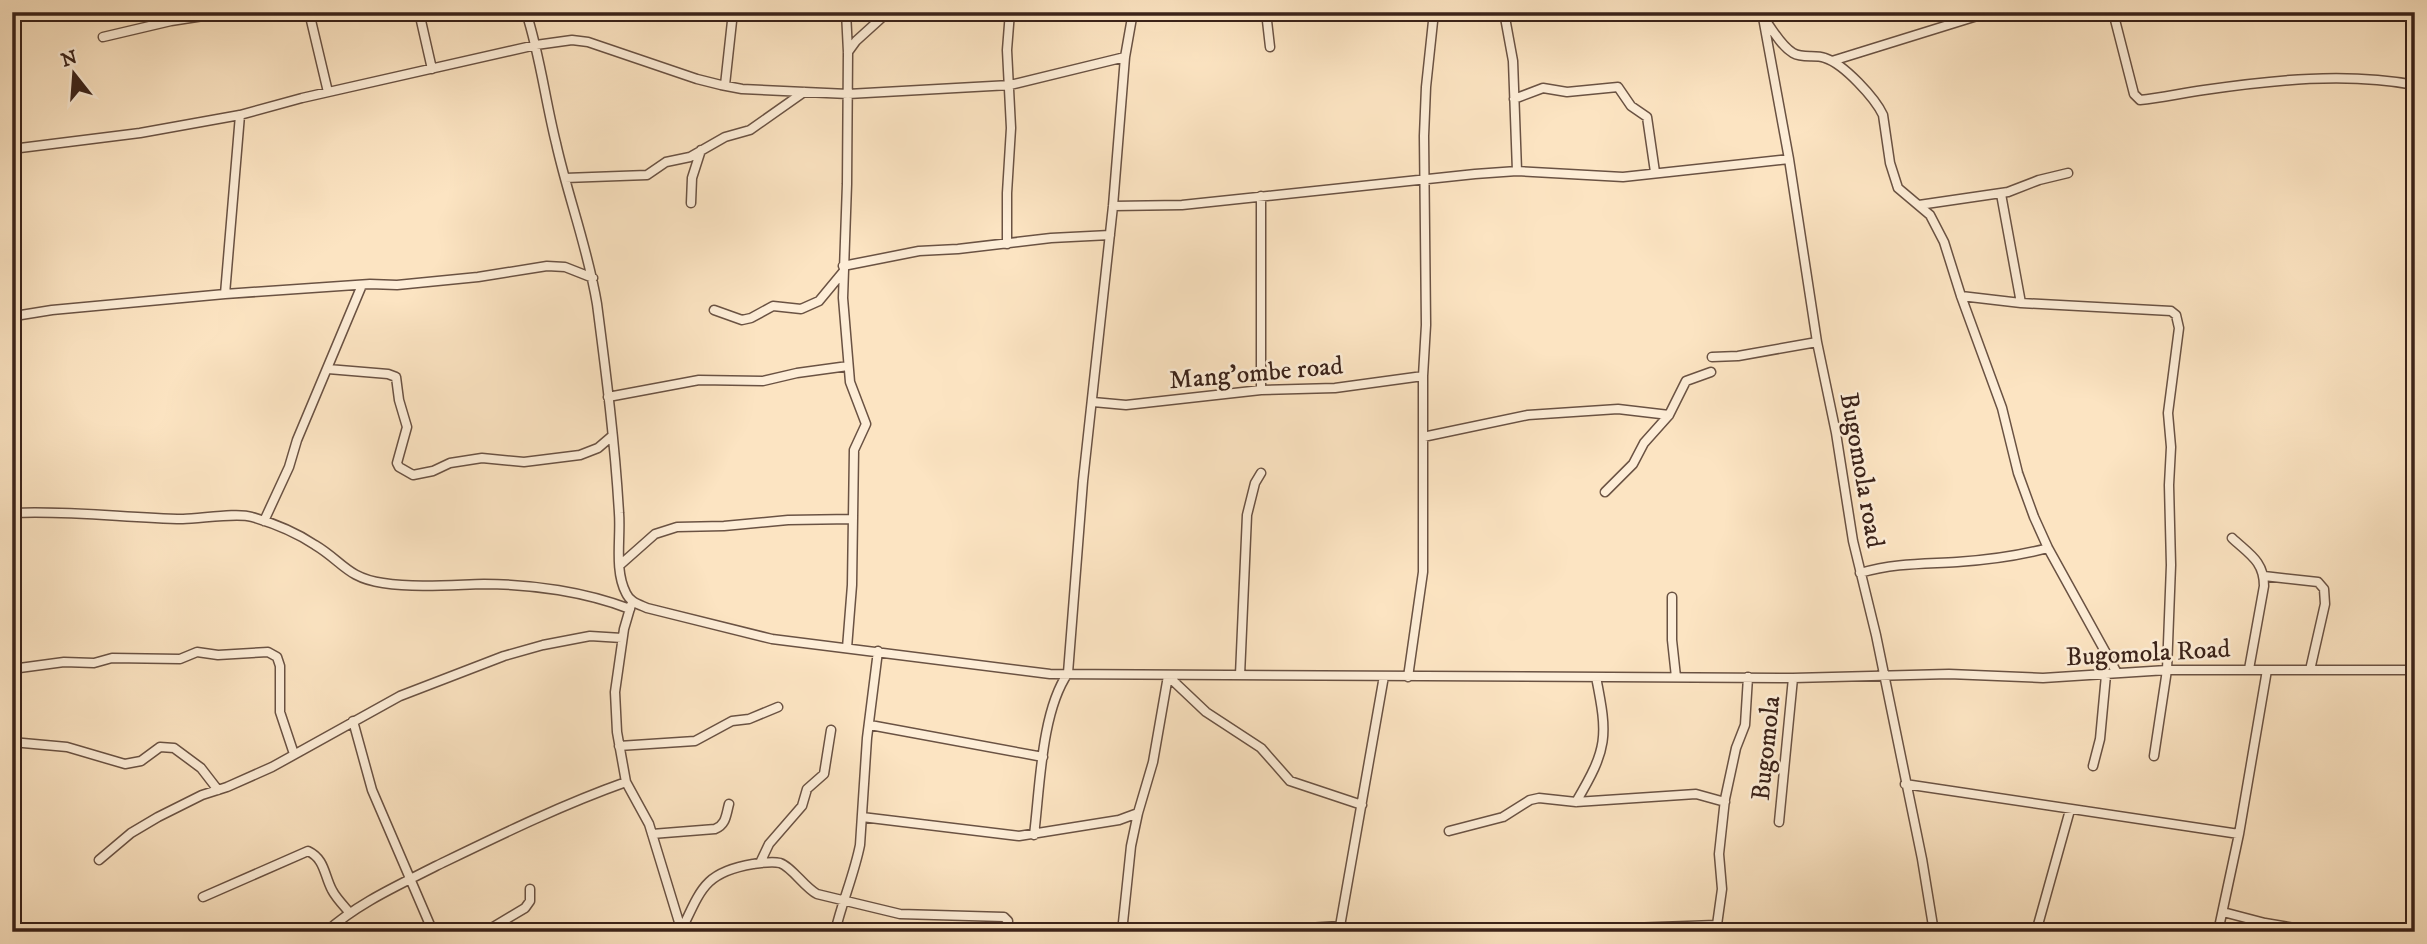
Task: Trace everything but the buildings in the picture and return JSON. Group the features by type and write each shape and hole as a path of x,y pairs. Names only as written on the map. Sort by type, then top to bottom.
{"street":[{"path":"103,37 171,21 229,12"},
{"path":"309,12 328,92"},
{"path":"419,12 432,69"},
{"path":"526,12 537,45 556,144 593,278 620,515 620,565 631,606 622,638 615,692 615,713 626,782 652,834 682,930"},
{"path":"726,85 733,12"},
{"path":"846,12 847,184 843,269 848,366 852,389 866,424 854,450 848,648"},
{"path":"848,52 856,41 888,12"},
{"path":"1007,244 1011,128 1007,50 1010,12"},
{"path":"1034,835 1043,757 1055,694 1068,673 1083,481 1114,206 1125,57 1133,12"},
{"path":"1266,12 1270,47"},
{"path":"1408,677 1423,572 1426,87 1434,12"},
{"path":"1504,12 1513,61 1517,171"},
{"path":"1832,61 1990,12"},
{"path":"2113,12 2134,94 2140,100 2207,89 2308,79 2415,85"},
{"path":"2413,12 2415,30"},
{"path":"1761,14 1784,46 1794,54 1832,61 1866,89 1879,108 1897,184 1901,192 1930,215 1944,242 2002,408 2024,492 2048,548 2117,673"},
{"name":"Bugomola road","path":"1761,14 1789,159 1817,342 1836,433 1853,541 1884,675 1922,859 1934,932"},
{"path":"12,149 140,133 240,115 328,92 537,45 572,40 588,42 697,79 742,89 848,94 1010,85 1125,57"},
{"path":"1514,99 1544,88 1567,92 1618,87 1631,106 1647,117 1655,172"},
{"path":"565,177 645,176 666,162 690,157 728,135 750,130 805,92"},
{"path":"225,294 240,115"},
{"path":"691,203 692,178 701,150"},
{"path":"1114,206 1181,205 1517,171 1623,177 1789,159"},
{"path":"1919,205 2001,194 2068,173"},
{"path":"2001,194 2021,303"},
{"path":"1261,196 1261,390"},
{"path":"714,310 742,320 772,306 801,309 819,301 843,269 919,250 1110,235"},
{"path":"12,314 225,294 397,285 553,266 593,278"},
{"path":"264,521 289,467 297,440 362,285"},
{"path":"1961,296 2021,303 2171,311 2176,315 2179,328 2168,413 2171,453 2171,565 2167,670 2154,756"},
{"path":"1713,357 1738,356 1817,342"},
{"path":"608,397 699,380 763,381 848,366"},
{"path":"328,369 396,377 407,427 397,463 412,475 433,471 450,463 482,458 524,462 580,455 598,448 612,436"},
{"path":"1605,492 1633,464 1646,440 1669,415 1688,379 1712,372"},
{"name":"Mang'ombe road","path":"1093,402 1126,405 1261,390 1335,388 1423,376"},
{"path":"1423,437 1503,419 1570,411 1618,409 1669,415"},
{"path":"1240,675 1247,514 1255,483 1261,473"},
{"name":"Bugomola Road","path":"12,513 94,514 169,519 247,515 312,543 360,579 415,586 520,586 660,612 734,631 816,645 1037,673 1168,676 1793,678 1949,674 2043,678 2167,670 2415,670"},
{"path":"620,565 659,532 677,527 853,519"},
{"path":"2232,538 2264,570 2264,586 2249,669"},
{"path":"1860,573 1889,565 1985,560 2048,548"},
{"path":"2264,576 2318,582 2324,589 2325,604 2310,670"},
{"path":"1672,597 1672,640 1676,677"},
{"path":"99,860 131,833 147,824 196,798 253,776 400,696 514,653 585,637 622,638"},
{"path":"835,932 842,901 857,861 878,651"},
{"path":"12,669 64,662 94,663 112,658 180,659 197,652 218,655 270,653 277,657 280,666 281,712 294,754"},
{"path":"2218,932 2239,834 2266,670"},
{"path":"2093,766 2101,739 2106,675"},
{"path":"1168,676 1206,712 1261,748 1290,781 1362,805"},
{"path":"1122,932 1127,870 1138,813 1153,762 1168,676"},
{"path":"1240,932 1339,929 1384,676"},
{"path":"1576,802 1596,769 1602,749 1604,717 1596,677"},
{"path":"1506,930 1716,928 1722,889 1719,854 1725,802 1734,756 1745,725 1748,677"},
{"name":"Bugomola","path":"1779,822 1793,678"},
{"path":"620,746 695,741 732,721 749,719 778,707"},
{"path":"353,721 372,790 433,932"},
{"path":"870,725 1043,757"},
{"path":"760,863 769,844 802,806 807,789 824,774 831,730"},
{"path":"12,742 67,747 125,764 141,761 160,747 174,748 201,768 218,790"},
{"path":"326,932 350,913 410,878 507,832 626,782"},
{"path":"1905,784 2239,834"},
{"path":"1449,831 1503,817 1534,798 1576,802 1691,793 1725,802"},
{"path":"652,834 721,827 729,804"},
{"path":"2036,932 2070,810"},
{"path":"862,817 996,834 1034,835 1119,820 1138,813"},
{"path":"203,897 308,851 324,865 332,890 350,913"},
{"path":"682,930 699,894 713,877 735,867 780,863 809,890 842,901 900,914 1004,916 1008,920 1007,932"},
{"path":"485,932 525,908 530,901 530,890"},
{"path":"2223,912 2300,931 2318,932"}]}
